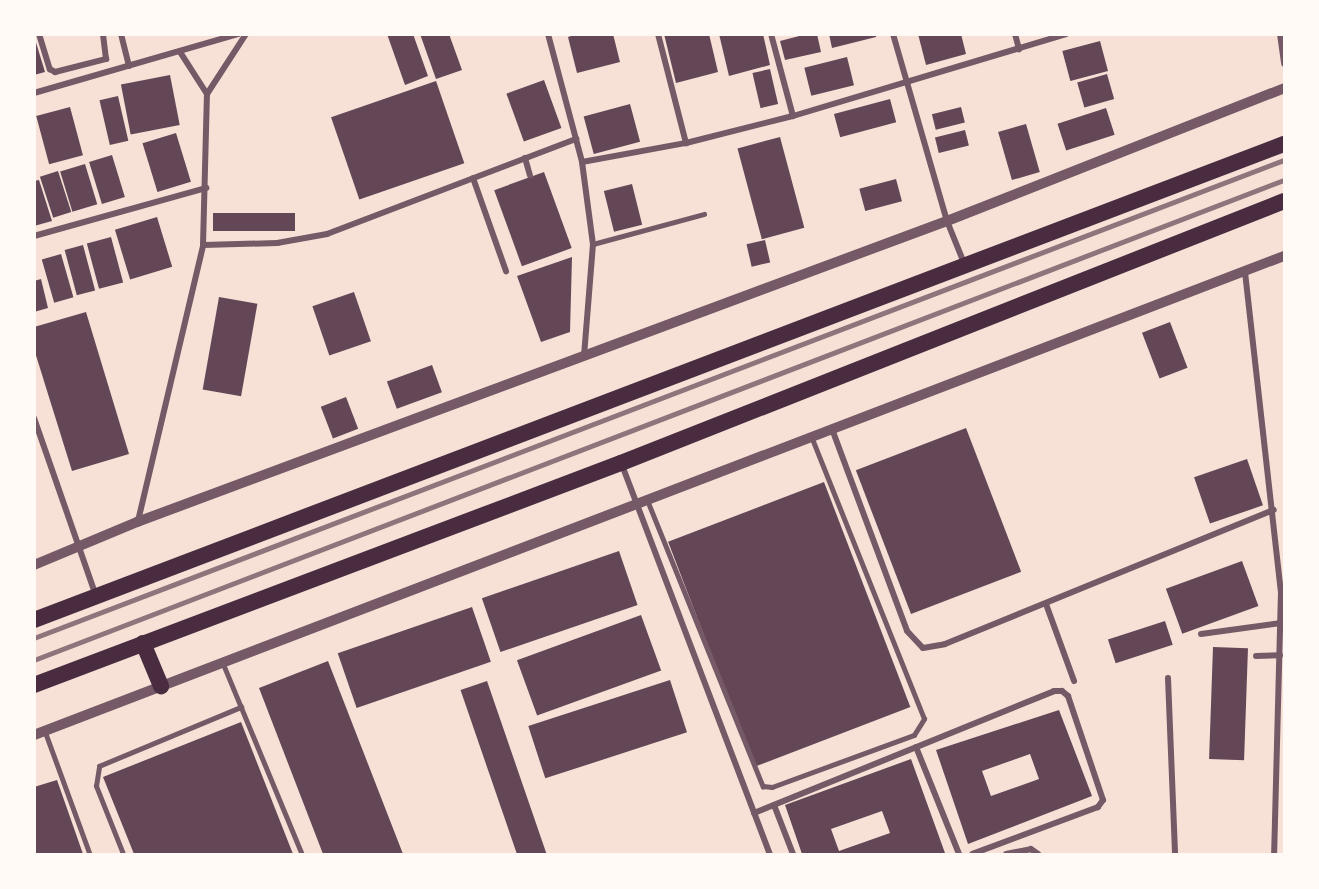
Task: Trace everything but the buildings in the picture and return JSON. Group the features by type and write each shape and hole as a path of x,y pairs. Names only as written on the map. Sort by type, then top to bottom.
{"highway":[{"path":"34,620 964,263 1284,144"},
{"path":"34,685 621,463 1284,201"},
{"path":"143,643 161,686"}],"street":[{"path":"39,34 50,69 55,72 106,59 103,34"},
{"path":"122,34 129,66"},
{"path":"34,93 238,34"},
{"path":"138,522 203,245 207,94 246,34"},
{"path":"548,34 582,162 593,244 584,358"},
{"path":"658,34 686,143"},
{"path":"771,34 793,116"},
{"path":"893,34 947,221 964,263"},
{"path":"1015,34 1019,49"},
{"path":"582,162 686,143 793,116 1066,34"},
{"path":"1280,34 1284,64"},
{"path":"180,52 207,94"},
{"path":"34,565 138,522 584,358 947,221 1284,88"},
{"path":"203,245 303,240 576,139"},
{"path":"525,158 530,175"},
{"path":"473,178 506,271"},
{"path":"34,236 206,188"},
{"path":"40,733 1284,256"},
{"path":"1245,272 1283,591 1274,855"},
{"path":"34,418 96,596"},
{"path":"832,429 907,631 923,648 945,645 1274,510"},
{"path":"621,463 770,855"},
{"path":"1046,604 1074,681"},
{"path":"1201,634 1281,623"},
{"path":"1256,656 1280,655"},
{"path":"1168,678 1175,855"},
{"path":"754,813 1054,691 1068,696 1103,800 1098,807 972,855"},
{"path":"916,747 959,855"},
{"path":"774,805 793,855"},
{"path":"1006,855 1031,849 1038,855"}],"lane":[{"path":"593,244 704,214"},
{"path":"647,499 763,786 772,787 914,735 924,719 811,437"},
{"path":"223,663 302,855"},
{"path":"123,855 96,786 99,766 241,707"},
{"path":"40,733 90,855"}],"railway":[{"path":"34,638 1284,160"},
{"path":"34,660 1284,180"}]}
